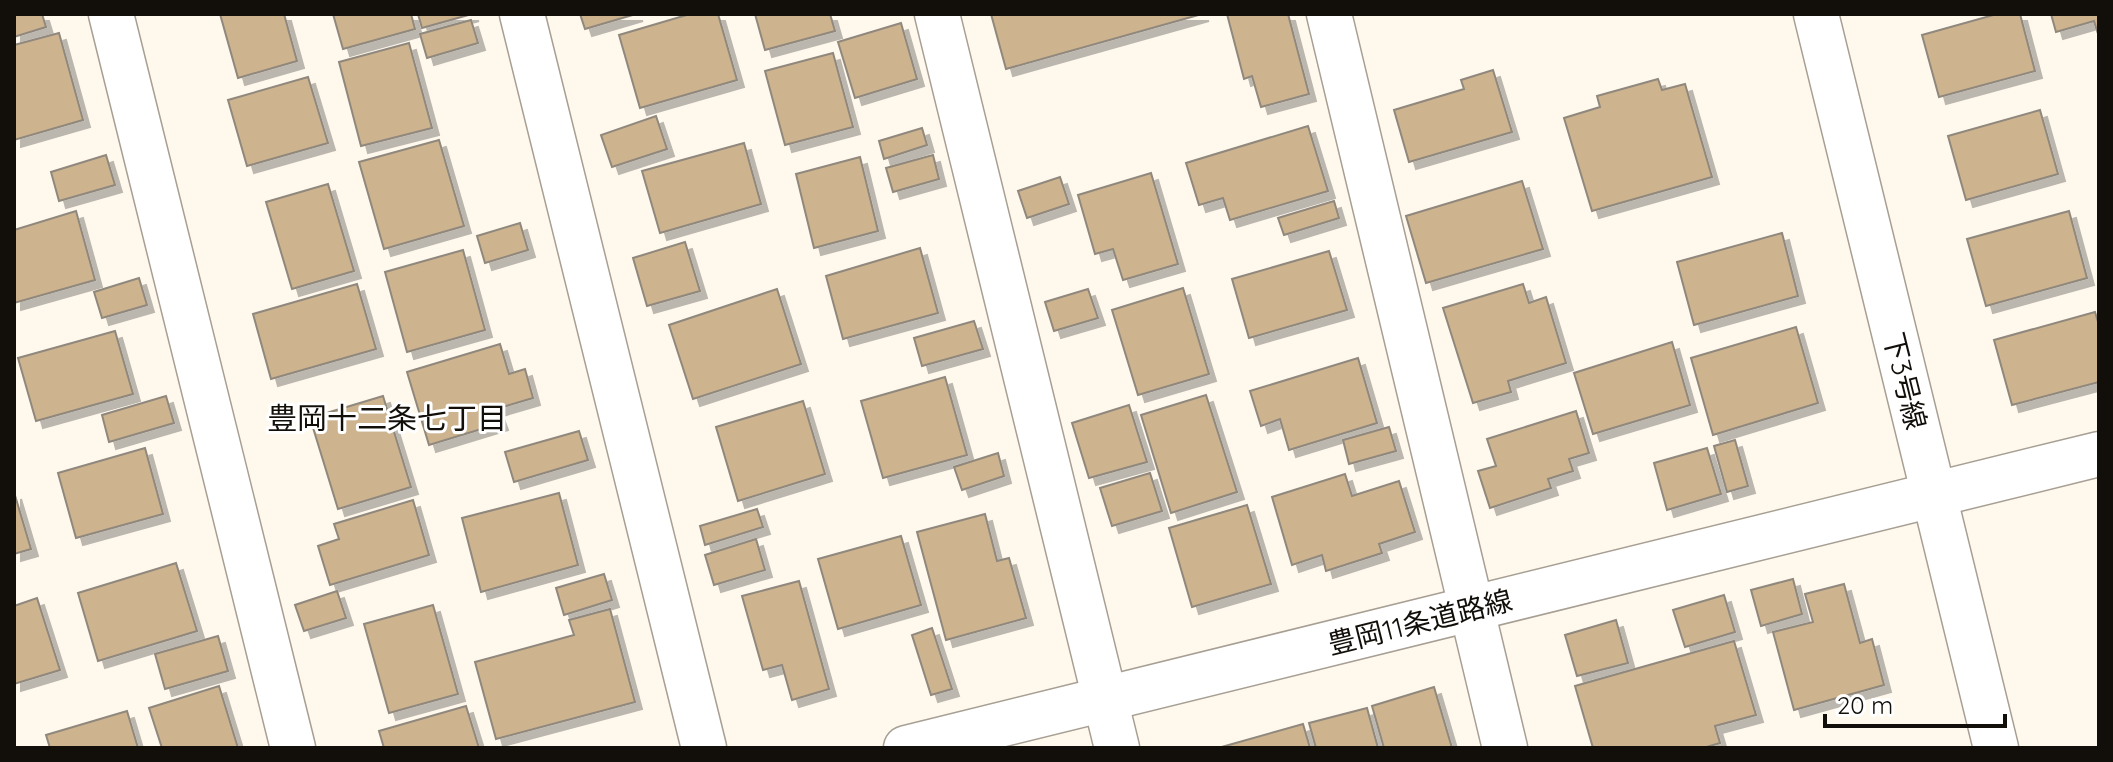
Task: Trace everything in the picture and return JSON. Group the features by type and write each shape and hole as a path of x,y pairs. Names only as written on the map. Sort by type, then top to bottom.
{"street":[{"path":"111,14 293,748"},
{"path":"522,14 704,748"},
{"path":"937,14 1117,748"},
{"path":"1329,14 1505,748"},
{"name":"下3号線","path":"1816,14 1996,748"},
{"name":"豊岡11条道路線","path":"906,748 2099,454"}],"building":[{"path":"42,14 46,27 14,37 14,15"},
{"path":"220,14 284,14 297,61 238,78"},
{"path":"333,14 411,14 415,29 343,49"},
{"path":"418,14 472,14 422,28"},
{"path":"580,14 636,14 585,29"},
{"path":"690,14 718,14 737,80 640,108 619,35"},
{"path":"755,14 830,14 835,31 765,50"},
{"path":"991,14 1202,14 1006,69"},
{"path":"1227,14 1288,14 1309,94 1261,107 1252,76 1244,79"},
{"path":"1997,14 2020,14 2035,71 1939,97 1922,35"},
{"path":"2051,14 2099,14 2099,37 2094,21 2056,32"},
{"path":"471,20 478,43 427,58 420,34"},
{"path":"901,23 917,79 855,98 838,42"},
{"path":"59,33 83,120 14,140 14,45"},
{"path":"409,43 432,128 361,146 339,62"},
{"path":"833,53 853,127 785,145 765,71"},
{"path":"1493,70 1512,132 1409,162 1394,110 1464,89 1461,80"},
{"path":"308,77 328,143 247,166 228,100"},
{"path":"1658,79 1662,90 1685,84 1712,177 1592,211 1564,118 1600,107 1597,96"},
{"path":"2040,110 2058,174 1966,200 1948,136"},
{"path":"656,116 667,149 612,167 601,135"},
{"path":"1308,126 1328,191 1230,220 1223,198 1199,205 1186,163"},
{"path":"922,128 927,145 884,159 879,141"},
{"path":"439,140 464,226 384,249 359,162"},
{"path":"744,143 761,204 660,233 642,171"},
{"path":"106,155 115,185 59,201 51,172"},
{"path":"933,155 939,179 893,192 886,168"},
{"path":"860,157 878,231 814,248 796,174"},
{"path":"1151,173 1178,264 1123,280 1113,249 1095,254 1078,195"},
{"path":"1060,177 1069,204 1027,218 1018,191"},
{"path":"1522,181 1543,249 1426,283 1406,216"},
{"path":"328,184 354,271 292,289 266,202"},
{"path":"1334,201 1339,218 1284,235 1278,218"},
{"path":"76,211 95,280 14,303 14,230"},
{"path":"2069,211 2087,278 1986,306 1967,239"},
{"path":"520,223 528,250 485,263 477,236"},
{"path":"1782,233 1798,296 1694,325 1677,262"},
{"path":"685,242 700,291 647,306 633,258"},
{"path":"920,248 938,313 843,339 826,276"},
{"path":"463,250 485,330 407,352 385,272"},
{"path":"1329,251 1347,310 1249,338 1232,279"},
{"path":"139,278 147,305 102,318 94,292"},
{"path":"357,284 376,349 271,379 253,314"},
{"path":"1523,284 1529,303 1546,297 1566,363 1508,381 1511,392 1473,403 1443,308"},
{"path":"1183,288 1209,374 1138,395 1112,310"},
{"path":"777,289 801,364 693,399 669,325"},
{"path":"1088,289 1098,318 1054,331 1045,302"},
{"path":"2095,312 2099,325 2099,382 2012,405 1994,340"},
{"path":"974,321 983,349 922,366 914,338"},
{"path":"1796,327 1818,403 1713,435 1691,358"},
{"path":"115,331 133,394 36,421 18,358"},
{"path":"1672,342 1690,405 1593,434 1574,373"},
{"path":"500,344 509,374 525,369 533,398 496,409 501,423 429,445 407,372"},
{"path":"1358,358 1377,423 1289,450 1280,419 1261,426 1250,391"},
{"path":"945,377 967,455 883,478 861,401"},
{"path":"1206,395 1237,492 1171,513 1141,415"},
{"path":"166,396 174,423 109,442 102,415"},
{"path":"383,396 411,487 338,509 310,418"},
{"path":"803,401 825,474 738,501 716,427"},
{"path":"1129,405 1147,462 1089,478 1072,423"},
{"path":"1576,411 1589,453 1569,459 1573,471 1548,479 1551,488 1490,508 1478,471 1496,466 1487,439"},
{"path":"1389,427 1396,451 1349,464 1343,440"},
{"path":"579,431 588,460 514,482 505,452"},
{"path":"1735,440 1748,486 1727,492 1714,446"},
{"path":"145,448 163,514 76,538 58,473"},
{"path":"1707,448 1721,494 1667,510 1654,463"},
{"path":"998,453 1004,476 962,490 954,467"},
{"path":"1150,473 1162,511 1112,526 1100,488"},
{"path":"1345,474 1352,496 1399,481 1415,532 1379,544 1382,553 1326,571 1322,555 1292,565 1272,497"},
{"path":"14,492 31,549 14,554"},
{"path":"559,493 578,565 481,592 462,518"},
{"path":"413,500 429,555 330,585 318,546 339,539 334,524"},
{"path":"1247,505 1271,584 1192,607 1169,528"},
{"path":"757,509 763,527 705,545 700,526"},
{"path":"985,514 997,561 1009,558 1026,618 946,640 917,532"},
{"path":"901,536 921,605 838,629 818,559"},
{"path":"756,539 765,570 714,585 705,555"},
{"path":"176,563 197,631 98,661 78,593"},
{"path":"604,574 612,600 564,615 556,588"},
{"path":"1793,579 1802,614 1761,626 1751,590"},
{"path":"799,581 829,689 792,700 782,665 763,670 742,596"},
{"path":"1844,584 1860,643 1872,639 1884,685 1794,710 1773,632 1813,622 1805,594"},
{"path":"337,591 346,618 304,631 295,605"},
{"path":"1724,595 1735,632 1685,647 1673,610"},
{"path":"37,598 60,670 14,684 14,606"},
{"path":"433,605 458,694 389,713 364,624"},
{"path":"610,609 635,702 496,739 475,662 574,635 569,620"},
{"path":"1616,620 1628,663 1577,676 1565,635"},
{"path":"932,628 952,689 931,695 912,635"},
{"path":"218,636 228,671 165,689 155,654"},
{"path":"1734,641 1756,715 1715,726 1720,743 1703,748 1593,748 1575,686"},
{"path":"219,686 238,748 162,748 149,708"},
{"path":"1434,687 1452,748 1384,748 1372,706"},
{"path":"466,706 479,748 384,748 379,731"},
{"path":"1367,708 1378,748 1316,748 1309,723"},
{"path":"127,711 138,748 50,748 46,735"},
{"path":"1303,724 1310,748 1218,748"}],"district":[{"name":"豊岡十二条七丁目","path":"387,419"}]}
